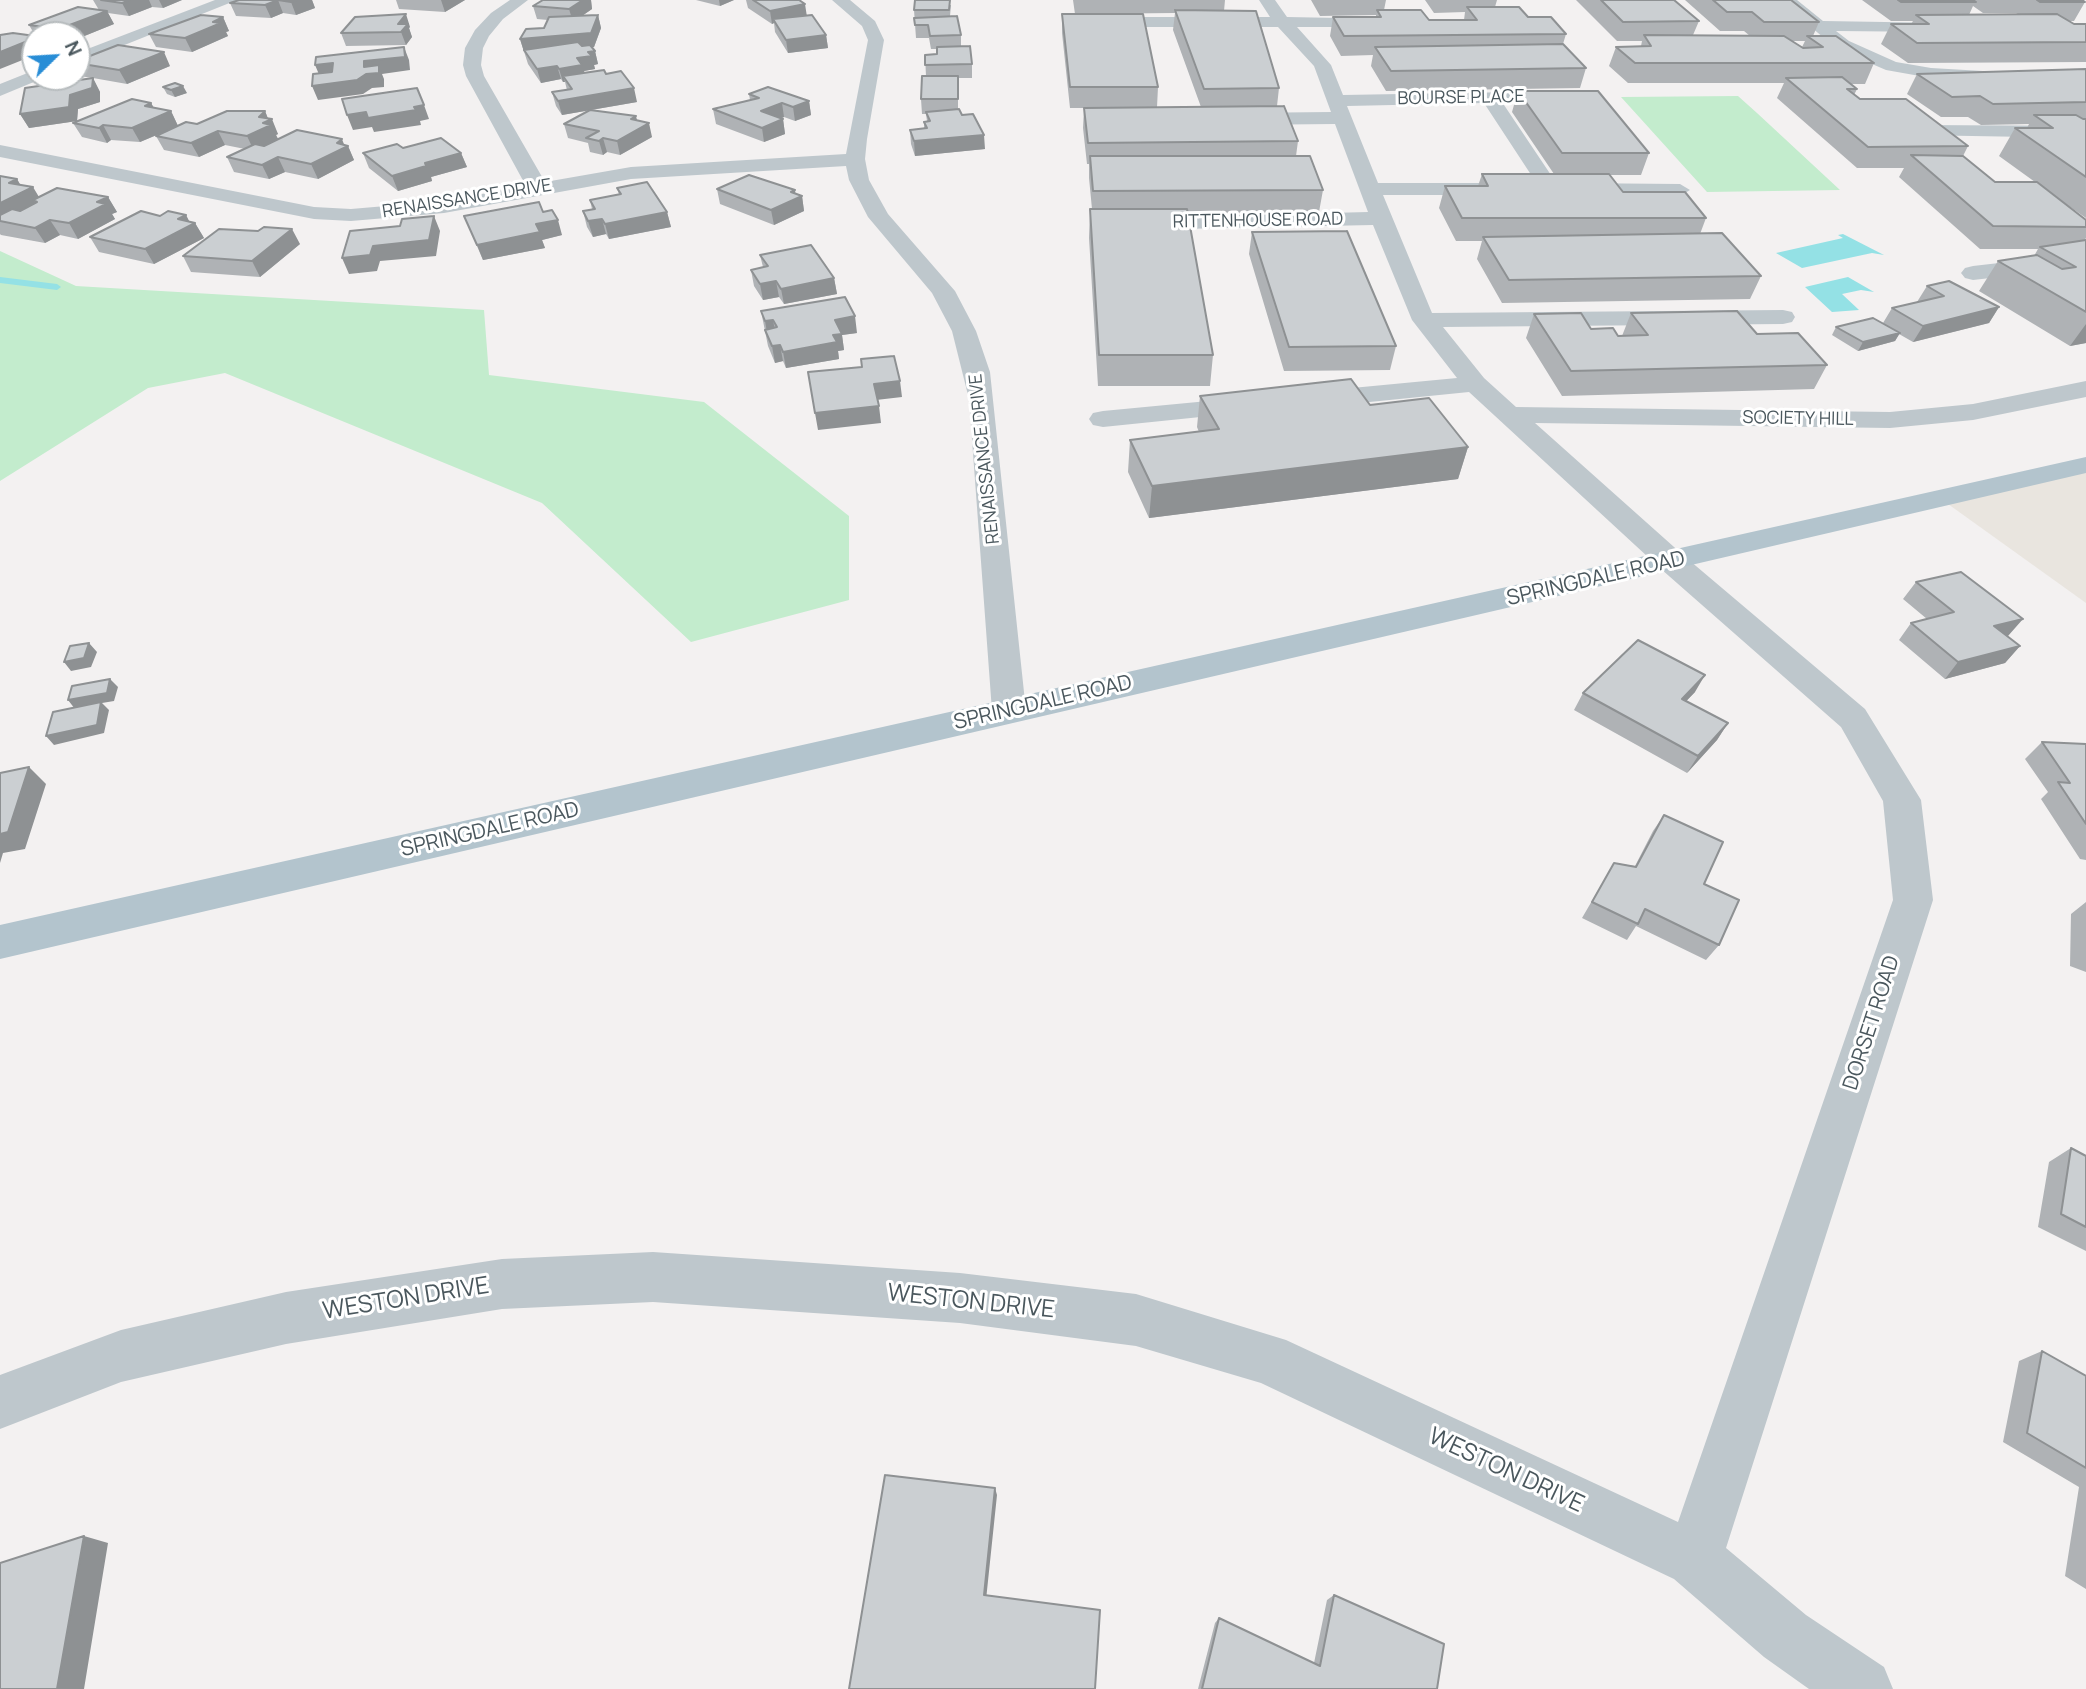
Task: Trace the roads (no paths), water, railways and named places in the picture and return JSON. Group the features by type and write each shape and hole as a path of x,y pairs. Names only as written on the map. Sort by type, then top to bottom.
{"main road":[{"name":"SPRINGDALE ROAD","path":"0,942 1672,562 2086,465"}],"street":[{"path":"91,54 229,0"},
{"path":"520,0 497,16 481,34 474,48 472,65 475,76 538,188"},
{"name":"RENAISSANCE DRIVE","path":"840,0 865,19 876,40 855,159 859,180 872,207 923,264 950,303 964,331 977,372 982,399 1009,711"},
{"path":"1267,0 1281,21 1322,65 1424,320 1475,384 1672,562"},
{"path":"1787,0 1843,45 1892,66 1931,73 2086,82"},
{"path":"1073,22 1402,22"},
{"path":"1820,26 1957,27"},
{"path":"1818,45 1843,45"},
{"path":"0,91 21,81"},
{"name":"BOURSE PLACE","path":"1219,119 1489,97 1586,95"},
{"path":"1489,97 1550,189"},
{"path":"1922,131 2086,132"},
{"name":"RENAISSANCE DRIVE","path":"0,151 334,214 419,210 649,171 855,159"},
{"path":"1370,189 1680,190"},
{"name":"RITTENHOUSE ROAD","path":"1118,225 1381,218"},
{"path":"1973,273 2086,260"},
{"path":"1424,320 1783,317"},
{"path":"1102,419 1475,384"},
{"name":"SOCIETY HILL","path":"1508,415 1890,420 1973,412 2086,389"},
{"name":"DORSET ROAD","path":"1672,562 1853,718 1902,800 1913,900 1694,1559"},
{"name":"WESTON DRIVE","path":"0,1402 121,1356 286,1318 502,1284 653,1277 960,1298 1136,1320 1267,1360 1694,1559 1784,1636 1862,1689"}],"water":[{"path":"1843,234 1884,255 1872,253 1802,268 1776,253 1843,238 1838,235"},
{"path":"1848,277 1874,292 1861,290 1842,294 1859,310 1832,312 1805,287"}],"waterway":[{"path":"0,280 57,287"}]}
